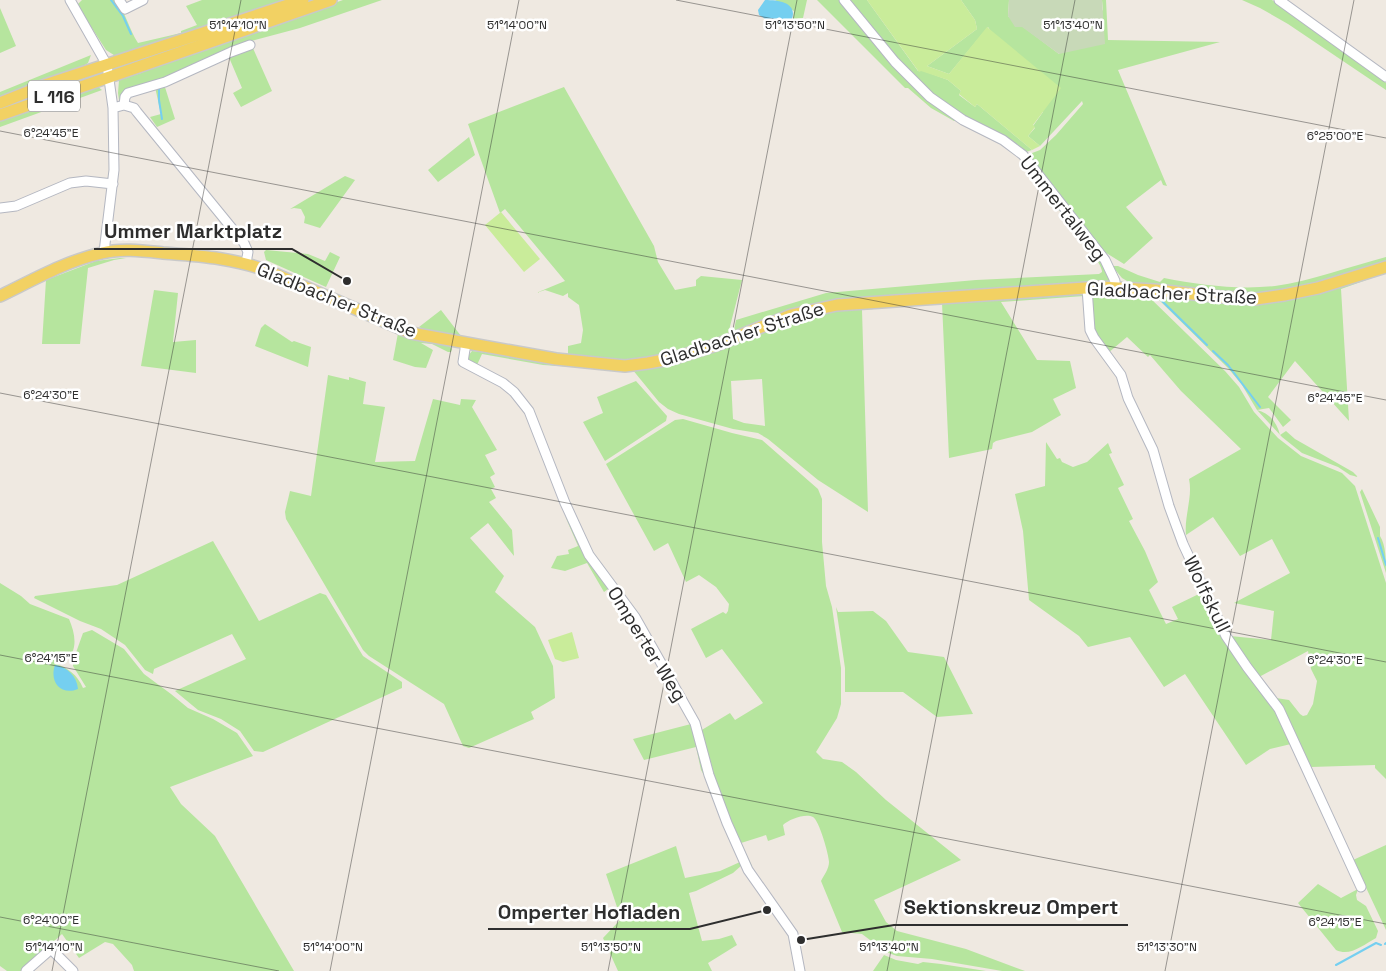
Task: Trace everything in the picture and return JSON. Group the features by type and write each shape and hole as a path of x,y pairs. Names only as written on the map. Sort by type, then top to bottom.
{"main road":[{"name":"L 116","path":"0,103 107,64 303,0"},
{"name":"L 116","path":"0,115 331,0"},
{"name":"Gladbacher Straße","path":"0,296 70,263 104,252 146,252 215,258 246,263 296,282 404,330 556,359 625,366 648,364 675,358 719,344 791,315 830,306 1087,288 1115,288 1256,299 1318,288 1386,267"}],"street":[{"path":"71,0 107,64 113,108 115,147 113,184 104,252"},
{"path":"119,0 125,9 143,0"},
{"name":"Ummertalweg","path":"844,0 895,62 930,97 963,120 1003,140 1023,155 1105,260 1115,281 1115,288"},
{"path":"1279,0 1386,77"},
{"path":"124,105 125,97 128,94 164,82 250,45"},
{"path":"113,108 124,105 134,108 152,128 244,243 248,252 246,263"},
{"path":"0,208 16,206 70,183 86,180 113,184"},
{"name":"Wolfskull","path":"1087,288 1090,330 1122,376 1128,398 1153,450 1169,506 1183,544 1226,636 1279,709 1361,887"},
{"name":"Omperter Weg","path":"466,343 463,362 503,383 514,392 529,410 565,503 589,555 635,617 695,723 710,775 727,823 748,870 793,934 800,971"},
{"path":"26,971 51,950 73,971"}],"green space":[{"path":"82,0 116,0 138,43 181,33 181,31 197,25 186,6 202,0 290,0 117,57 106,50 79,8 78,4"},
{"path":"343,0 382,0 300,28 251,41 119,100 119,80"},
{"path":"775,0 807,0 803,18 793,19 794,11"},
{"path":"817,0 840,0 957,120 954,121 931,108 908,88 905,88"},
{"path":"850,0 867,0 918,71 921,70 948,80 961,91 959,95 975,107 977,104 1032,150 1026,152 954,111 932,95 888,50"},
{"path":"867,0 961,0 975,20 977,29 927,66 949,74 987,27 1061,88 1033,125 1035,127 1028,136 1040,146 1032,150 977,104 975,107 959,94 961,91 948,80 919,72"},
{"path":"961,0 1009,0 1008,16 1019,27 1022,26 1059,54 1103,10 1102,0 1106,0 1108,40 1220,42 1118,70 1167,186 1163,185 1161,180 1126,207 1153,238 1124,264 1103,251 1027,155 1040,150 1056,135 1083,104 1082,101 1040,146 1028,136 1035,128 1033,126 1043,112 988,27 949,74 927,66 977,29 975,20"},
{"path":"1009,0 1102,0 1105,44 1059,54 1022,27 1015,27 1008,16"},
{"path":"1242,0 1272,0 1381,78 1386,83 1386,90 1288,24"},
{"path":"0,8 16,46 0,53"},
{"path":"252,46 272,91 241,107 233,93 242,88 228,55"},
{"path":"91,55 88,63 77,70 0,100 0,92"},
{"path":"164,84 175,119 157,127 150,117 161,114 155,87"},
{"path":"97,86 102,90 0,127 0,118"},
{"path":"564,87 654,246 658,262 675,290 696,286 696,280 701,276 742,280 727,338 687,352 619,362 545,354 546,351 568,354 568,346 581,343 583,330 579,305 568,297 568,293 563,296 545,290 536,293 565,281 505,209 500,213 468,124"},
{"path":"469,137 475,155 438,182 428,170"},
{"path":"345,176 355,180 320,228 304,223 305,217 301,209 290,209"},
{"path":"1052,201 1057,204 1107,269 1110,280 1106,283 859,300 738,332 734,330 736,320 826,293 976,280 1099,274 1102,272 1089,248"},
{"path":"501,212 540,259 524,272 485,225"},
{"path":"266,250 308,254 325,261 330,252 340,257 326,287 266,260 264,252"},
{"path":"1386,257 1386,264 1302,288 1250,295 1145,285 1127,281 1112,266 1118,266 1160,282 1164,278 1219,286 1261,287 1303,281"},
{"path":"126,258 88,268 80,344 42,344 46,280 96,261"},
{"path":"1386,270 1386,273 1341,289 1349,421 1295,361 1268,397 1291,420 1283,427 1269,408 1257,410 1242,385 1228,368 1154,295 1230,303 1259,304 1280,302"},
{"path":"154,290 178,293 173,342 196,340 196,373 141,366"},
{"path":"1093,292 1140,293 1148,296 1225,371 1239,387 1254,412 1278,438 1301,456 1342,473 1355,486 1386,583 1386,779 1375,768 1375,765 1311,767 1282,706 1276,698 1289,700 1300,714 1303,716 1307,715 1313,704 1317,681 1311,669 1308,651 1259,677 1230,636 1271,640 1274,611 1234,603 1290,573 1272,539 1240,556 1213,517 1186,535 1190,493 1189,479 1241,449 1181,391 1150,355 1148,357 1127,337 1108,353 1094,336 1090,296"},
{"path":"1082,293 1084,296 1001,302 1037,360 1070,361 1076,388 1053,399 1061,415 1032,432 996,441 993,443 992,449 949,458 942,303 862,310 868,512 818,480 758,433 733,429 679,414 668,409 659,402 632,369 787,320 816,316 825,311","holes":["762,379 765,426 744,423 733,419 731,381"]},
{"path":"441,310 461,336 419,327"},
{"path":"265,324 292,342 311,347 308,367 255,346 261,328"},
{"path":"398,333 449,345 452,349 451,352 448,352 432,344 421,343 433,350 426,368 415,367 393,360"},
{"path":"472,351 623,370 543,365 482,354 477,365 469,360 468,356"},
{"path":"328,375 349,380 349,377 366,382 363,404 385,407 375,462 415,461 433,399 460,405 461,399 476,400 472,407 497,450 485,455 495,474 490,477 495,487 491,489 496,498 489,502 512,530 514,556 488,523 470,538 504,576 495,592 535,627 553,666 555,698 531,712 534,719 469,748 463,746 444,704 369,656 363,650 286,519 285,512 290,491 311,496"},
{"path":"636,381 667,416 666,421 605,461 583,422 603,413 597,397"},
{"path":"1257,410 1266,413 1272,419 1280,435"},
{"path":"683,419 762,440 818,489 822,499 822,542 826,586 832,607 841,668 841,704 837,718 816,752 823,759 842,762 856,772 886,800 961,860 874,900 886,922 897,931 966,949 1025,971 1002,971 932,959 897,956 886,952 862,934 842,932 821,881 828,867 829,858 821,831 813,817 802,816 786,823 783,825 785,835 768,841 766,835 741,843 752,866 750,867 720,800 700,731 730,713 735,720 763,703 722,649 706,658 691,629 723,612 726,614 729,604 716,587 699,575 686,582 668,543 654,551 606,464 675,420"},
{"path":"1286,431 1295,439 1353,472 1358,477 1302,453 1280,435"},
{"path":"1046,442 1057,459 1060,458 1062,462 1073,467 1087,462 1108,443 1112,453 1109,454 1124,485 1118,488 1133,519 1129,521 1145,551 1158,582 1149,590 1166,624 1178,619 1172,607 1203,592 1222,638 1275,710 1291,744 1270,749 1246,765 1185,674 1164,687 1130,637 1088,647 1079,636 1029,600 1023,531 1015,494 1045,486"},
{"path":"1362,489 1380,527 1380,536 1385,553 1386,573 1360,492"},
{"path":"565,516 589,562 608,589 604,592 587,563 565,571 551,568 557,556 569,554 568,550 578,546"},
{"path":"213,541 259,621 320,593 326,595 363,656 402,682 402,688 263,752 254,751 240,731 221,719 198,710 175,691 246,659 232,634 154,669 153,674 145,670 125,645 101,629 80,621 34,598 35,596 117,585"},
{"path":"0,583 30,604 69,619 73,630 74,647 65,661 55,661 54,663 72,672 83,688 86,687 73,666 73,661 83,633 92,630 124,649 144,674 188,708 213,719 237,733 253,756 170,787 181,804 215,836 294,971 134,971 132,965 113,944 105,942 79,958 62,934 21,971 7,971 0,966"},
{"path":"836,607 838,612 873,611 886,621 908,652 944,657 973,714 937,717 903,692 845,692 845,668"},
{"path":"572,632 579,658 563,662 555,659 548,640"},
{"path":"691,724 705,777 701,770 696,747 644,760 633,739"},
{"path":"1386,845 1386,930 1353,860"},
{"path":"676,846 685,878 720,871 740,862 742,865 733,873 689,893 702,941 732,935 737,945 708,963 712,971 618,971 603,938 621,919 606,874"},
{"path":"1318,884 1341,898 1358,889 1357,900 1366,906 1378,931 1376,938 1351,951 1341,952 1336,950 1298,903"},
{"path":"884,955 896,960 918,964 923,962 986,971 873,971"}],"water":[{"path":"765,0 779,1 789,5 793,14 788,27 772,23 759,15 758,10"},
{"path":"55,665 71,673 76,680 78,689 66,691 58,686 54,677"}],"waterway":[{"path":"111,0 123,16 131,34"},
{"path":"159,87 162,119"},
{"path":"1161,300 1207,345"},
{"path":"1213,351 1228,365 1260,407"},
{"path":"1378,538 1386,565"},
{"path":"1336,965 1376,943 1381,945"}],"place":[{"name":"Ummer Marktplatz","path":"347,281"},
{"name":"Omperter Hofladen","path":"767,910"},
{"name":"Sektionskreuz Ompert","path":"801,940"}]}
